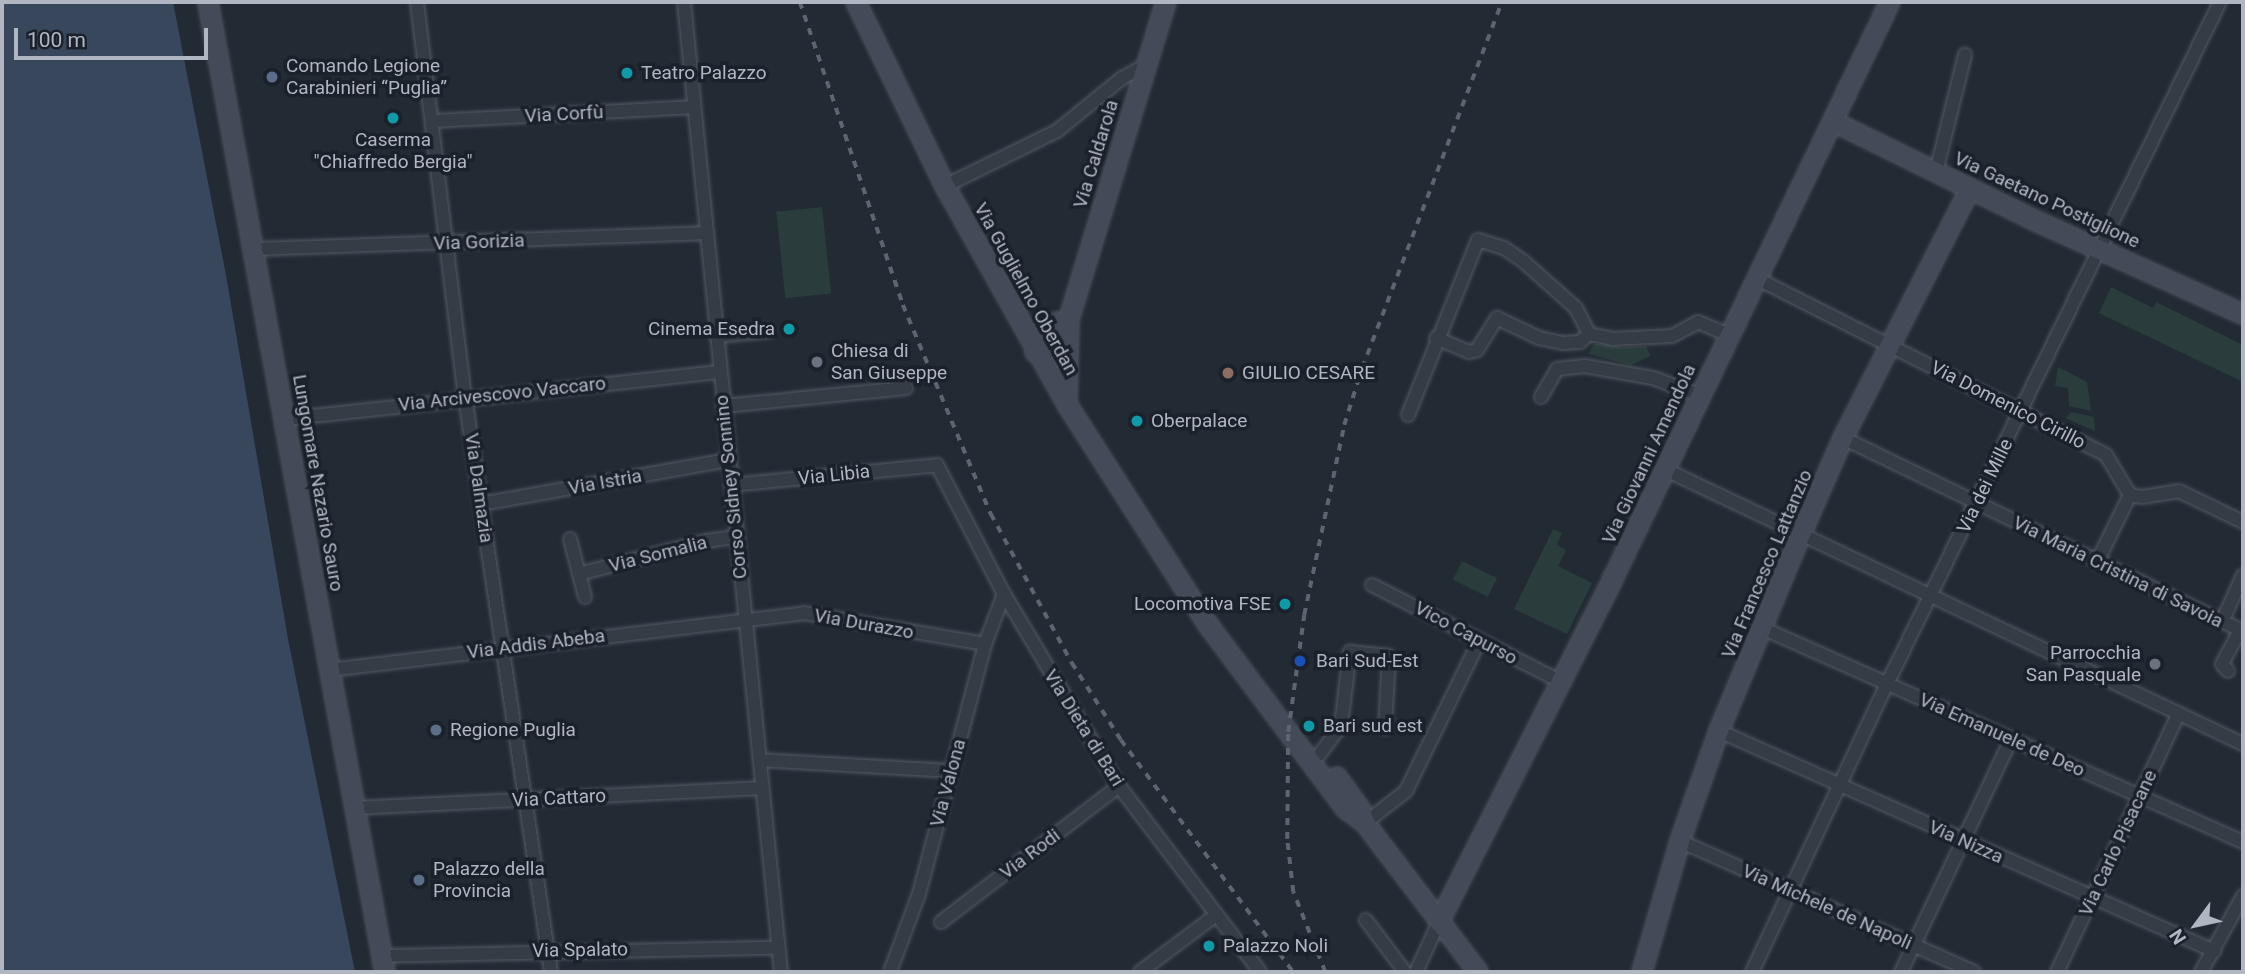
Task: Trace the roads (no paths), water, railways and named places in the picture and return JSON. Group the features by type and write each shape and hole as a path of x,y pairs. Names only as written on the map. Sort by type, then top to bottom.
{"main road":[{"name":"Lungomare Nazario Sauro","path":"208,2 384,964"},
{"name":"Via Caldarola","path":"1063,321 1166,2"},
{"name":"Via Giovanni Amendola","path":"1439,922 1835,122 1890,2"},
{"name":"Via Guglielmo Oberdan","path":"860,3 945,186 1007,304 1068,406 1184,582 1191,600 1246,678 1345,808 1365,823 1478,972"},
{"name":"Via Gaetano Postiglione","path":"1835,122 1970,188 2243,314"},
{"name":"Via Francesco Lattanzio","path":"1642,972 1680,841 1719,731 1802,532 1843,438 1970,188"},
{"path":"1007,304 1037,322 1063,321"},
{"path":"1063,321 1068,338 1068,406"},
{"path":"1063,321 1038,341 1035,352 1051,349 1068,338"},
{"name":"Via Guglielmo Oberdan","path":"1184,582 1199,593 1361,810 1365,823"}],"street":[{"name":"Via Dalmazia","path":"417,2 435,121 466,397 502,648 508,659 551,972"},
{"name":"Corso Sidney Sonnino","path":"684,2 780,972"},
{"name":"Via dei Mille","path":"1752,972 1887,684 2220,2"},
{"path":"1937,172 1965,55"},
{"path":"945,186 1057,131 1122,78 1145,66"},
{"name":"Via Corfù","path":"435,121 694,107"},
{"name":"Via Gorizia","path":"254,249 705,233"},
{"path":"1408,415 1473,244 1484,239 1523,261 1559,292 1583,318 1588,334"},
{"name":"Via Domenico Cirillo","path":"1758,279 2106,455 2130,495"},
{"path":"1436,338 1469,352 1477,350 1497,318 1539,338 1563,343 1580,342 1588,334"},
{"path":"1588,334 1612,339 1672,336 1698,322 1728,335"},
{"path":"716,336 769,331"},
{"path":"1541,397 1557,369 1584,366 1653,377 1699,396"},
{"name":"Via Arcivescovo Vaccaro","path":"285,419 466,397 719,372"},
{"path":"723,407 906,388"},
{"name":"Via Maria Cristina di Savoia","path":"1843,438 2242,631"},
{"name":"Via Istria","path":"481,503 728,460"},
{"name":"Via Libia","path":"731,485 937,465"},
{"name":"Via Dieta di Bari","path":"937,465 1004,594 1119,786 1260,972"},
{"path":"1664,469 1933,594 2243,744"},
{"path":"2097,562 2130,495 2179,491 2243,522"},
{"name":"Via Somalia","path":"579,574 695,543 736,537"},
{"path":"570,539 585,597"},
{"path":"2222,622 2243,575"},
{"name":"Vico Capurso","path":"1372,585 1479,642 1560,681"},
{"name":"Via Valona","path":"890,972 919,894 985,644 1004,594"},
{"name":"Via Durazzo","path":"743,619 804,613 985,644"},
{"name":"Via Addis Abeba","path":"329,670 743,619"},
{"name":"Via Emanuele de Deo","path":"1762,628 2243,842"},
{"path":"2228,671 2222,664 2242,631"},
{"path":"1365,823 1406,790 1479,642"},
{"path":"1319,755 1341,726 1350,652 1389,656 1385,728"},
{"name":"Via Carlo Pisacane","path":"2057,972 2179,713"},
{"name":"Via Nizza","path":"1719,731 2214,951"},
{"path":"1901,972 1917,947 2011,739"},
{"path":"760,760 951,771"},
{"name":"Via Rodi","path":"941,922 1119,786"},
{"name":"Via Cattaro","path":"355,808 763,788"},
{"name":"Via Michele de Napoli","path":"1680,841 1974,972"},
{"path":"2201,972 2239,918 2243,896"},
{"path":"1140,972 1216,915"},
{"path":"1366,920 1405,972"},
{"path":"1416,972 1439,922"},
{"name":"Via Spalato","path":"384,964 548,950 778,948"}],"water":[{"path":"2,2 173,2 226,275 288,639 355,972 2,972"}],"railway":[{"path":"800,2 903,305 991,514 1072,663 1121,740 1293,972"},
{"path":"1325,972 1293,892 1287,839 1288,732 1304,615 1344,425 1362,368 1502,2"}],"place":[{"name":"Teatro Palazzo","path":"627,73"},
{"name":"Comando Legione Carabinieri “Puglia”","path":"272,77"},
{"name":"Caserma \"Chiaffredo Bergia\"","path":"393,118"},
{"name":"Cinema Esedra","path":"789,329"},
{"name":"Chiesa di San Giuseppe","path":"817,362"},
{"name":"GIULIO CESARE","path":"1228,373"},
{"name":"Oberpalace","path":"1137,421"},
{"name":"Locomotiva FSE","path":"1285,604"},
{"name":"Bari Sud-Est","path":"1300,661"},
{"name":"Parrocchia San Pasquale","path":"2155,664"},
{"name":"Bari sud est","path":"1309,726"},
{"name":"Regione Puglia","path":"436,730"},
{"name":"Palazzo della Provincia","path":"419,880"},
{"name":"Palazzo Noli","path":"1209,946"}]}
